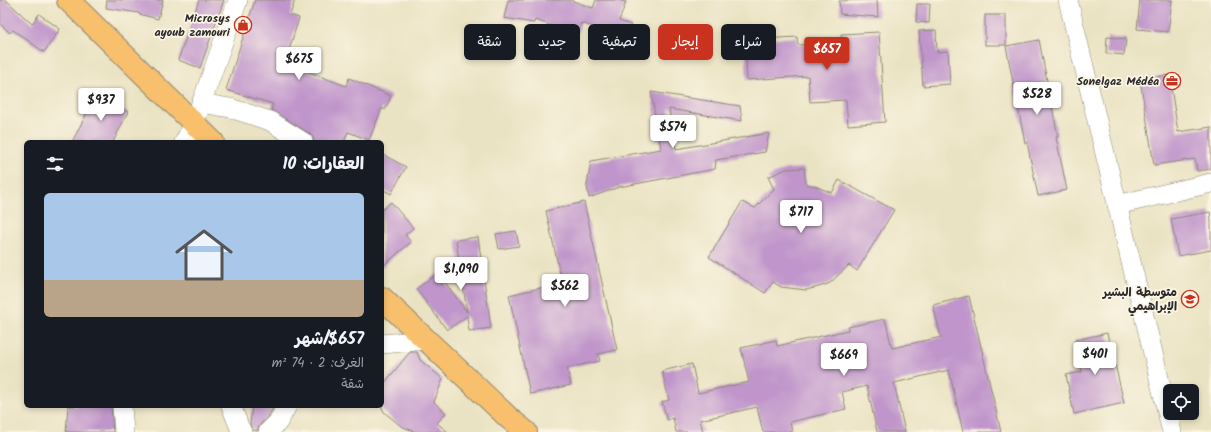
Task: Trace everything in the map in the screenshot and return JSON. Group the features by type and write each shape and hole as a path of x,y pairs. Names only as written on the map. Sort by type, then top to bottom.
{"main road":[{"path":"68,0 189,133 208,140"},
{"path":"384,300 510,419 526,432"}],"street":[{"path":"189,133 238,0"},
{"path":"1068,0 1172,432"},
{"path":"201,103 230,108 270,121 301,140"},
{"path":"1117,205 1211,183"},
{"path":"384,344 426,340"},
{"path":"122,408 124,432"},
{"path":"232,408 242,432"},
{"path":"268,432 278,422 286,408"}],"building":[{"path":"0,0 6,0 32,24 39,14 60,29 44,52 13,30 10,33 0,24"},
{"path":"107,0 163,0 158,19 139,13 106,8"},
{"path":"199,0 224,0 200,68 178,60"},
{"path":"255,0 295,0 290,15 299,18 285,63 346,86 349,78 391,96 385,110 382,108 369,140 348,132 345,140 314,140 309,133 271,110 273,104 226,90"},
{"path":"508,0 570,0 593,8 596,0 618,0 626,2 619,21 628,24 588,24 588,25 581,23 580,26 580,24 547,24 535,20 534,23 504,18"},
{"path":"877,0 878,17 840,14 839,1"},
{"path":"1140,0 1172,0 1168,32 1137,29"},
{"path":"917,4 930,4 929,23 916,22"},
{"path":"985,15 1006,15 1006,45 985,45"},
{"path":"936,30 937,52 948,51 950,84 923,86 919,31"},
{"path":"879,32 885,122 848,125 846,100 810,102 808,76 747,80 746,60 776,60 776,38 797,37 798,45 842,43 841,34"},
{"path":"1107,37 1126,39 1124,55 1106,53"},
{"path":"1039,40 1067,190 1038,196 1027,142 1025,143 1006,46"},
{"path":"1169,75 1178,132 1211,127 1211,169 1197,171 1195,159 1154,165 1140,79"},
{"path":"651,92 740,106 742,121 669,109 676,149 769,133 765,152 716,160 715,169 619,187 589,198 587,186 591,161 661,149"},
{"path":"96,95 128,112 114,140 73,140"},
{"path":"384,155 406,167 391,194 384,190"},
{"path":"804,168 806,184 832,193 839,180 894,210 857,271 849,265 830,283 806,290 781,287 773,282 765,293 709,257 742,202 755,208 774,189 768,177 786,169"},
{"path":"391,202 413,228 405,235 411,242 384,265 384,208"},
{"path":"584,202 617,350 598,354 600,361 567,368 571,385 530,394 509,295 562,283 546,211"},
{"path":"1210,212 1211,250 1178,256 1171,219"},
{"path":"516,231 519,246 499,249 496,234"},
{"path":"478,237 491,328 469,331 467,316 447,330 416,289 438,273 467,312 456,240"},
{"path":"969,296 1001,432 963,432 949,370 894,383 905,432 877,432 867,386 842,392 846,409 790,422 792,432 763,432 757,407 700,420 703,432 676,432 673,418 667,420 662,402 669,400 662,371 692,364 698,393 749,382 741,348 776,340 777,346 848,330 848,327 885,319 892,348 941,337 933,305"},
{"path":"1107,333 1124,403 1074,414 1066,375 1082,372 1075,340"},
{"path":"410,352 417,352 420,360 443,379 434,402 446,413 437,423 448,432 416,432 401,426 384,412 382,408 384,408 384,384"},
{"path":"68,408 111,408 113,432 66,432"},
{"path":"252,408 273,408 257,431 253,430 250,424"}],"place":[{"name":"Microsys ayoub zamouri","path":"243,25"},
{"name":"Sonelgaz Médéa","path":"1172,81"},
{"name":"متوسطة البشير الإبراهيمي","path":"1190,299"}]}
